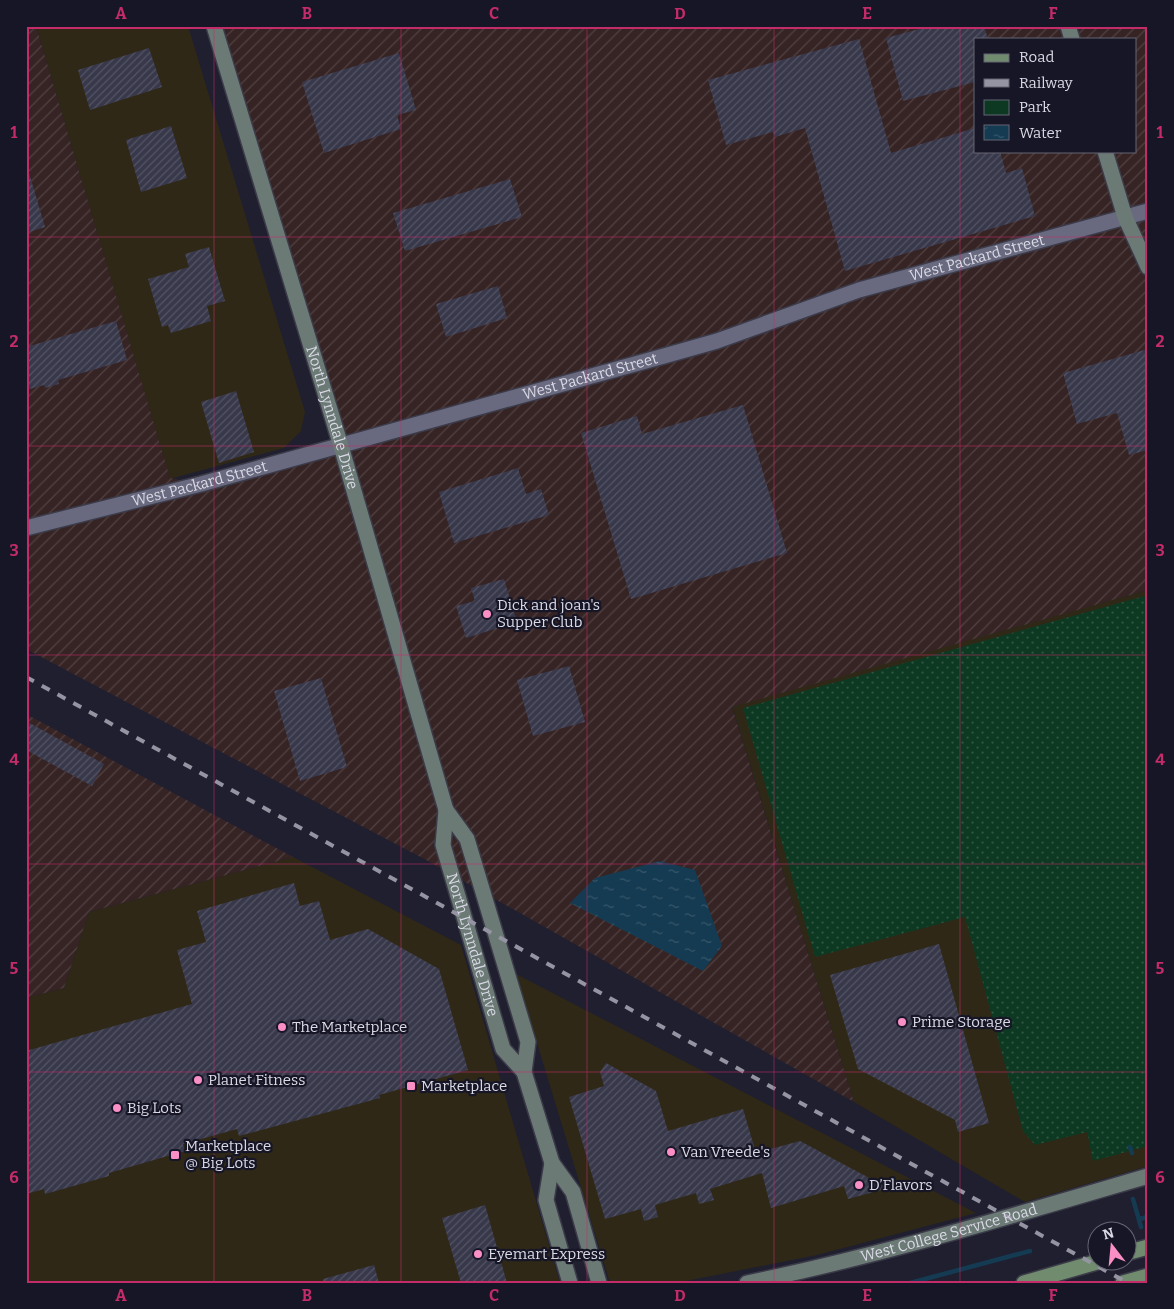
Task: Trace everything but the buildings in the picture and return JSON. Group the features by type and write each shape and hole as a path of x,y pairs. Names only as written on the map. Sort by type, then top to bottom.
{"main road":[{"name":"North Lynndale Drive","path":"214,26 340,446 446,810 467,838 497,937 528,1042 524,1072 552,1163 573,1192 599,1283"},
{"path":"1068,26 1072,38"},
{"path":"1105,152 1126,217 1148,267"},
{"name":"North Lynndale Drive","path":"446,810 443,845 475,956 503,1049 524,1072"},
{"name":"North Lynndale Drive","path":"552,1163 546,1200 570,1283"},
{"name":"West College Service Road","path":"748,1283 837,1264 913,1244 1148,1176"},
{"path":"1024,1283 1086,1265"},
{"path":"1123,1283 1148,1276"}],"street":[{"name":"West Packard Street","path":"26,528 340,446 708,343 860,290 1148,211"}],"shaded area":[{"path":"26,26 36,26 170,478 201,484 340,446 214,26 1148,26 1148,590 732,707 854,1102 428,861 26,649"},
{"path":"36,26 188,26 305,412 301,431 284,448 170,479"},
{"path":"1148,590 1148,1166 1025,1202 854,1102 732,706"},
{"path":"26,714 293,857 89,912 64,988 26,998"},
{"path":"293,857 461,945 560,1283 26,1283 26,998 64,988 89,912"},
{"path":"516,974 976,1213 817,1255 676,1283 610,1283"}],"green space":[{"path":"1148,595 1148,1146 1093,1161 1087,1132 1035,1145 1023,1131 965,917 815,957 743,708"}],"water":[{"path":"660,861 695,870 722,946 703,971 570,903 595,878"}],"waterway":[{"path":"1130,1147 1132,1153"},
{"path":"1133,1199 1141,1227"},
{"path":"1139,1219 1148,1217"},
{"path":"910,1283 1030,1251"}],"railway":[{"path":"26,677 1128,1283"}],"place":[{"name":"Dick and joan's Supper Club","path":"487,614"},
{"name":"Prime Storage","path":"902,1022"},
{"name":"The Marketplace","path":"282,1027"},
{"name":"Planet Fitness","path":"198,1080"},
{"name":"Marketplace","path":"411,1086"},
{"name":"Big Lots","path":"117,1108"},
{"name":"Van Vreede's","path":"671,1152"},
{"name":"Marketplace @ Big Lots","path":"175,1155"},
{"name":"D’Flavors","path":"859,1185"},
{"name":"Eyemart Express","path":"478,1254"}]}
